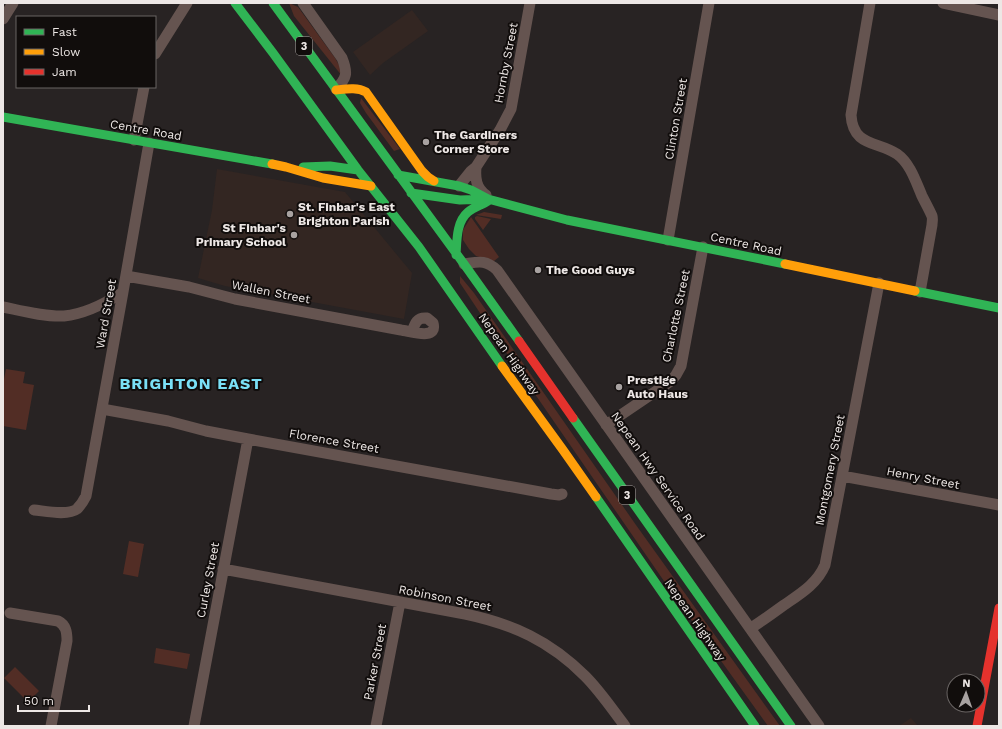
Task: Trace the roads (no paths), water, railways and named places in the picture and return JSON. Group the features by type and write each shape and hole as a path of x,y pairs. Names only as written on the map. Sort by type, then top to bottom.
{"main road":[{"name":"Nepean Highway","path":"235,3 358,170 419,247 445,277 486,344 563,450 755,726"},
{"name":"Nepean Highway","path":"273,3 456,255 461,266 791,726"},
{"path":"336,89 359,89 366,92 422,170 434,181"},
{"name":"Centre Road","path":"3,117 286,167 323,178 384,189"},
{"name":"Centre Road","path":"286,167 330,166 371,171"},
{"name":"Centre Road","path":"385,173 459,186 491,200 567,220 999,308"},
{"name":"Centre Road","path":"398,191 456,200 491,200"},
{"path":"456,255 459,226 463,218 470,211 491,200"},
{"path":"977,726 997,626 999,608"}],"street":[{"path":"3,19 13,3"},
{"path":"156,52 187,3"},
{"path":"303,3 342,58 345,70 344,79 336,89"},
{"name":"Hornby Street","path":"459,186 476,167 500,130 511,109 530,3"},
{"name":"Clinton Street","path":"668,240 709,3"},
{"path":"870,3 851,115 852,121 856,132 862,138 890,150 902,158 910,169 932,216 932,225 920,292"},
{"path":"943,3 999,14"},
{"path":"134,140 144,88"},
{"name":"Ward Street","path":"34,510 58,512 72,511 76,509 83,501 88,490 149,143"},
{"path":"476,167 478,187 491,200"},
{"name":"Charlotte Street","path":"606,425 671,381 681,366 704,247"},
{"name":"Nepean Hwy Service Road","path":"461,266 486,262 497,270 819,726"},
{"name":"Wallen Street","path":"126,276 189,287 235,299 412,332"},
{"name":"Montgomery Street","path":"751,628 808,588 815,582 822,571 826,559 879,283"},
{"path":"3,307 49,315 72,315 92,308 124,292"},
{"name":"Florence Street","path":"102,409 168,420 206,431 248,439 559,496 562,494"},
{"name":"Curley Street","path":"194,726 248,439"},
{"name":"Henry Street","path":"842,476 999,505"},
{"name":"Robinson Street","path":"223,569 476,616 516,629 547,644 573,664 586,676 625,726"},
{"name":"Parker Street","path":"376,726 400,602"},
{"path":"10,613 58,622 66,628 67,641 51,726"}],"place":[{"name":"The Gardiners Corner Store","path":"426,142"},
{"name":"St. Finbar's East Brighton Parish","path":"290,214"},
{"name":"St Finbar's Primary School","path":"294,235"},
{"name":"The Good Guys","path":"538,270"},
{"name":"Prestige Auto Haus","path":"619,387"}],"district":[{"name":"BRIGHTON EAST","path":"191,383"}]}
